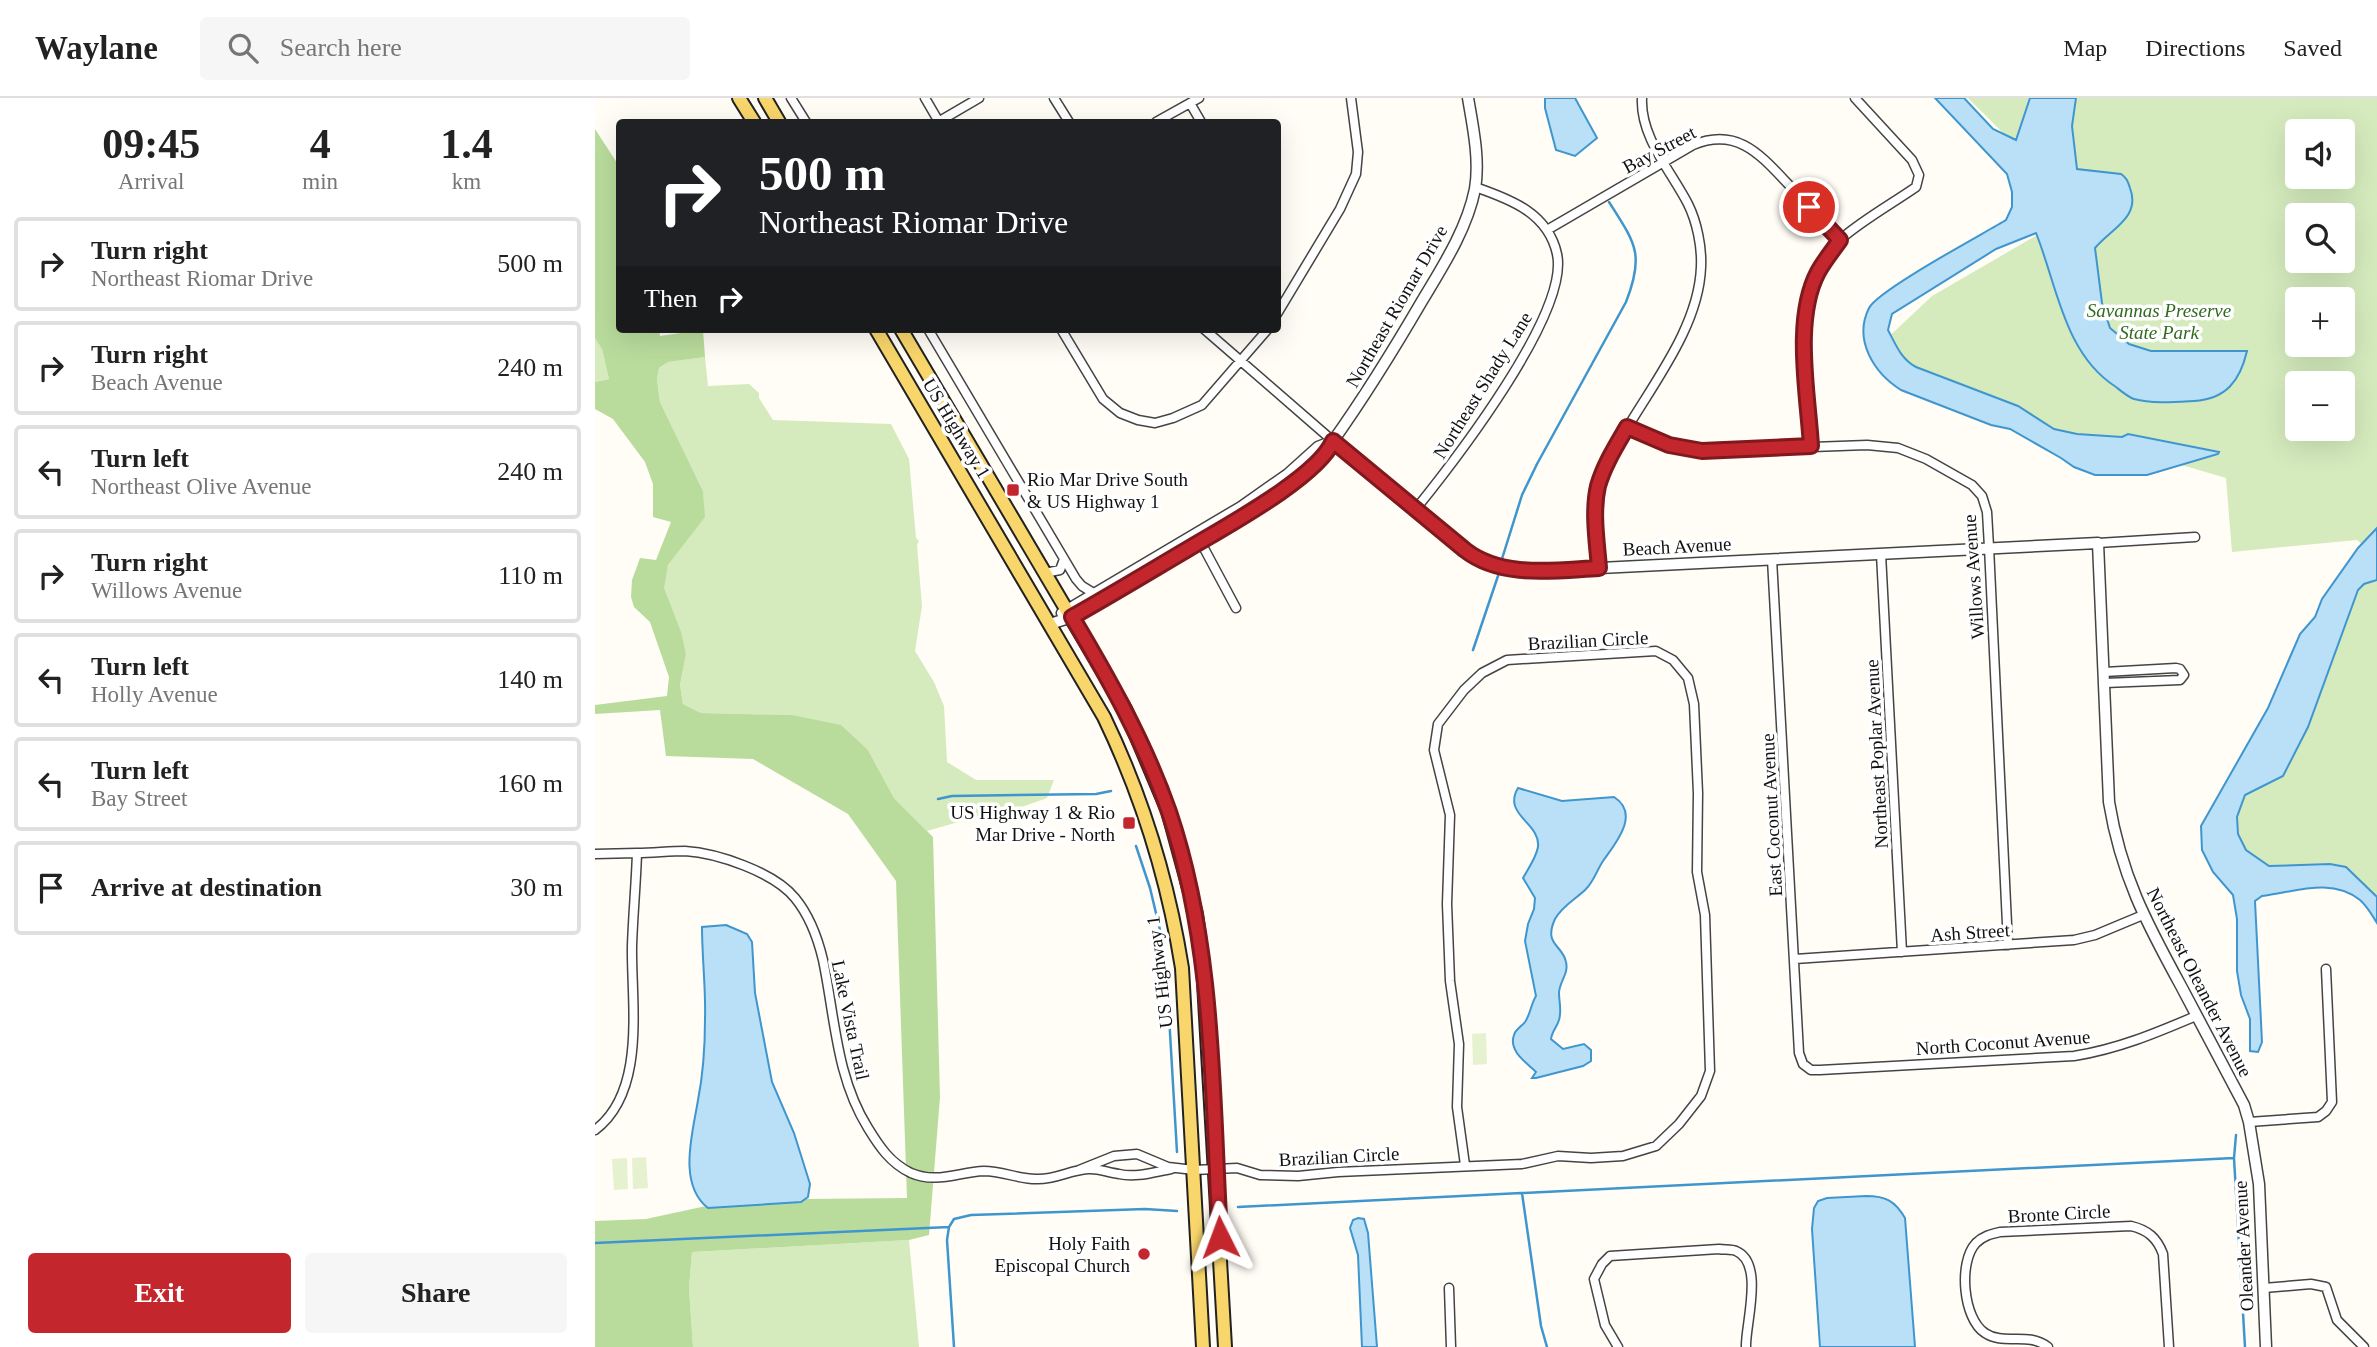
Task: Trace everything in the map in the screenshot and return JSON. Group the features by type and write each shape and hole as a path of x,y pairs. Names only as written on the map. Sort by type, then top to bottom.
{"main road":[{"path":"739,98 753,119"},
{"path":"765,98 777,119"},
{"name":"US Highway 1","path":"878,333 1104,718 1146,816 1162,866 1182,968 1203,1347"},
{"name":"US Highway 1","path":"903,333 1125,709 1168,811 1196,914 1203,965 1226,1347"}],"street":[{"path":"791,98 804,119"},
{"path":"925,98 937,119"},
{"path":"944,119 979,98"},
{"path":"1054,98 1067,119"},
{"path":"1161,119 1199,98"},
{"path":"1281,307 1341,209 1356,174 1358,152 1351,98"},
{"name":"Northeast Riomar Drive","path":"1070,613 1095,594 1257,508 1328,452 1389,358 1440,271 1468,214 1475,187 1476,161 1468,98"},
{"path":"1599,568 1596,523 1598,487 1608,459 1682,334 1696,301 1701,266 1699,237 1690,207 1648,133 1641,110 1642,98"},
{"path":"1811,446 1805,343 1806,309 1817,272 1840,240 1916,187 1919,175 1912,160 1855,98"},
{"path":"1190,103 1200,119"},
{"name":"Bay Street","path":"1547,230 1693,145 1727,139 1745,144 1763,157 1840,240"},
{"path":"1475,187 1511,200 1530,211 1547,230"},
{"name":"Northeast Shady Lane","path":"1415,510 1463,450 1543,321 1556,287 1557,255 1547,230"},
{"path":"930,333 1081,586 1095,594"},
{"path":"1063,333 1103,399 1137,421 1155,423 1202,405 1265,333"},
{"name":"Beach Avenue","path":"1209,333 1415,510 1473,556 1493,565 1540,571 2195,537"},
{"name":"Willows Avenue","path":"1627,427 1669,445 1702,451 1889,446 1946,469 1972,485 1982,496 1987,512 2008,945"},
{"path":"1198,538 1236,608"},
{"name":"Northeast Riomar Drive","path":"1050,624 1198,538"},
{"name":"Northeast Oleander Avenue","path":"2098,542 2109,802 2114,834 2122,863 2143,915 2244,1105 2253,1144"},
{"name":"Northeast Poplar Avenue","path":"1881,554 1902,952"},
{"path":"1045,573 1060,570 1064,559"},
{"name":"East Coconut Avenue","path":"1772,559 1799,1053 1806,1067"},
{"name":"Brazilian Circle","path":"1216,1169 1237,1168 1260,1175 1298,1176 1522,1164 1558,1156 1623,1156 1656,1146 1679,1124 1701,1096 1710,1071 1705,915 1697,872 1698,793 1694,704 1688,678 1673,660 1656,651 1507,660 1482,673 1464,690 1438,724 1434,750 1450,815 1447,904 1450,970 1459,1044 1457,1107 1465,1165"},
{"path":"2176,668 2181,669 2184,675 2180,680 2105,678 2176,668"},
{"name":"Lake Vista Trail","path":"595,854 686,851 726,860 761,872 794,897 813,928 823,958 834,1028 849,1091 858,1112 881,1150 901,1167 922,1177 937,1178 985,1171 1044,1179 1079,1170 1098,1169 1140,1175 1178,1167"},
{"path":"595,1130 607,1121 617,1104 624,1089 629,1064 635,1019 632,944 637,853"},
{"name":"Ash Street","path":"1795,959 2074,940 2095,935 2143,915"},
{"path":"2249,1122 2318,1117 2332,1102 2326,969"},
{"name":"North Coconut Avenue","path":"1806,1067 1820,1069 2074,1056 2106,1051 2137,1041 2196,1016"},
{"name":"Oleander Avenue","path":"2253,1144 2259,1184 2266,1347"},
{"name":"Lake Vista Trail","path":"1079,1170 1125,1154 1137,1154 1168,1167 1216,1169"},
{"name":"Bronte Circle","path":"2048,1347 2033,1339 1994,1338 1974,1324 1968,1309 1966,1263 1974,1245 1985,1236 2000,1232 2123,1226 2146,1231 2159,1243 2163,1254 2169,1347"},
{"path":"1618,1347 1605,1325 1594,1279 1610,1256 1719,1249 1735,1251 1743,1256 1749,1268 1751,1314 1746,1347"},
{"path":"2264,1288 2311,1284 2326,1287 2337,1320 2364,1347"},
{"path":"1449,1288 1451,1347"}],"green space":[{"name":"Savannas Preserve State Park","path":"1968,98 2377,98 2377,909 2332,877 2258,876 2221,830 2375,555 2357,540 2232,552 2226,478 2168,461 1949,408 1881,344 1932,296 2063,220 2030,130 2010,140"},
{"path":"595,129 616,161 616,333 660,333 660,336 703,333 705,357 668,362 659,368 657,379 660,402 703,491 705,517 668,565 664,588 681,632 686,654 680,685 683,704 701,713 792,715 841,725 868,750 894,798 933,837 940,1097 929,1235 909,1240 692,1252 689,1288 693,1347 595,1347 595,1221 646,1219 706,1206 801,1202 805,1199 907,1198 896,881 848,814 753,759 666,756 660,710 595,714 595,705 667,696 669,677 650,622 634,607 631,597 632,580 640,558 656,560 671,522 653,517 653,484 645,462 613,419 595,409 595,382 609,379 602,349 595,338"},
{"path":"595,338 602,348 609,379 595,382"},
{"path":"705,357 708,386 749,384 759,393 759,398 773,420 891,424 909,459 916,538 919,541 917,545 922,606 915,651 934,682 944,706 947,762 976,780 1054,780 1047,798 1013,810 993,812 927,831 894,798 868,750 792,715 701,713 683,704 680,685 686,654 663,588 668,565 704,517 703,491 660,402 657,379 659,368 668,362"},
{"path":"1486,1033 1487,1064 1473,1065 1472,1034"},
{"path":"646,1157 648,1188 633,1189 632,1158"},
{"path":"627,1158 628,1189 614,1190 612,1159"},
{"path":"909,1240 919,1347 693,1347 689,1288 692,1252"}],"water":[{"path":"1545,98 1575,98 1597,138 1575,156 1556,150"},
{"path":"1935,98 1964,98 1993,129 2016,140 2030,98 2076,98 2072,126 2077,169 2121,174 2128,182 2132,198 2132,207 2123,221 2095,248 2102,303 2110,328 2129,344 2151,351 2247,351 2236,379 2215,397 2164,402 2141,401 2129,397 2098,373 2073,337 2036,233 1996,249 1892,314 1888,330 1903,356 1916,367 2018,406 2054,429 2077,434 2122,437 2128,434 2219,452 2218,454 2147,475 2095,475 2074,467 2010,429 1991,425 1901,390 1882,375 1865,344 1863,332 1869,308 1910,276 2006,220 2012,207 2012,192 2007,174"},
{"path":"2377,528 2377,580 2364,584 2358,590 2308,727 2283,776 2245,795 2237,817 2238,834 2246,850 2269,866 2330,864 2346,867 2377,897 2377,923 2360,900 2337,889 2300,889 2262,896 2255,901 2262,1042 2258,1052 2250,1051 2250,1019 2241,995 2237,971 2237,919 2233,895 2213,872 2202,850 2201,826 2268,708 2300,634 2315,617 2322,599 2358,548"},
{"path":"1518,788 1562,801 1614,797 1622,804 1626,820 1619,838 1591,883 1561,910 1551,934 1567,966 1559,989 1560,1016 1551,1039 1563,1049 1584,1044 1591,1050 1591,1061 1583,1066 1536,1078 1532,1078 1536,1072 1519,1056 1513,1041 1516,1031 1527,1019 1536,996 1525,941 1535,898 1523,878 1538,847 1534,831 1515,805 1514,797"},
{"path":"726,925 747,934 752,942 755,993 772,1082 794,1133 810,1184 808,1197 801,1202 708,1208 698,1198 693,1186 689,1157 705,1039 702,927"},
{"path":"1866,1196 1889,1201 1905,1218 1915,1347 1820,1347 1812,1229 1814,1208 1818,1201 1827,1198"},
{"path":"1364,1219 1368,1233 1377,1347 1362,1347 1358,1255 1350,1228 1353,1220"}],"waterway":[{"path":"1501,562 1522,495 1626,302 1632,286 1636,260 1634,249 1609,202"},
{"path":"1473,650 1499,573"},
{"path":"938,799 952,796 1096,794 1111,791"},
{"path":"1136,846 1160,930"},
{"path":"1167,982 1177,1152"},
{"path":"2236,1135 2234,1158 2245,1347"},
{"path":"1238,1207 2234,1158"},
{"path":"1522,1193 1541,1326 1547,1347"},
{"path":"954,1347 947,1240 949,1227 954,1219 971,1215 1145,1209 1177,1211"},
{"path":"595,1243 949,1227"}],"place":[{"name":"Rio Mar Drive South & US Highway 1","path":"1013,490"},
{"name":"US Highway 1 & Rio Mar Drive - North","path":"1129,823"},
{"name":"Holy Faith Episcopal Church","path":"1144,1254"}],"route":[{"path":"1220,1237 1203,965 1196,914 1184,863 1168,811 1125,709 1072,617 1257,508 1328,452 1333,441 1415,510 1483,561 1504,568 1540,571 1599,568 1596,523 1598,487 1608,459 1627,427 1669,445 1702,451 1811,446 1805,343 1806,309 1817,272 1840,240 1809,207"}]}
